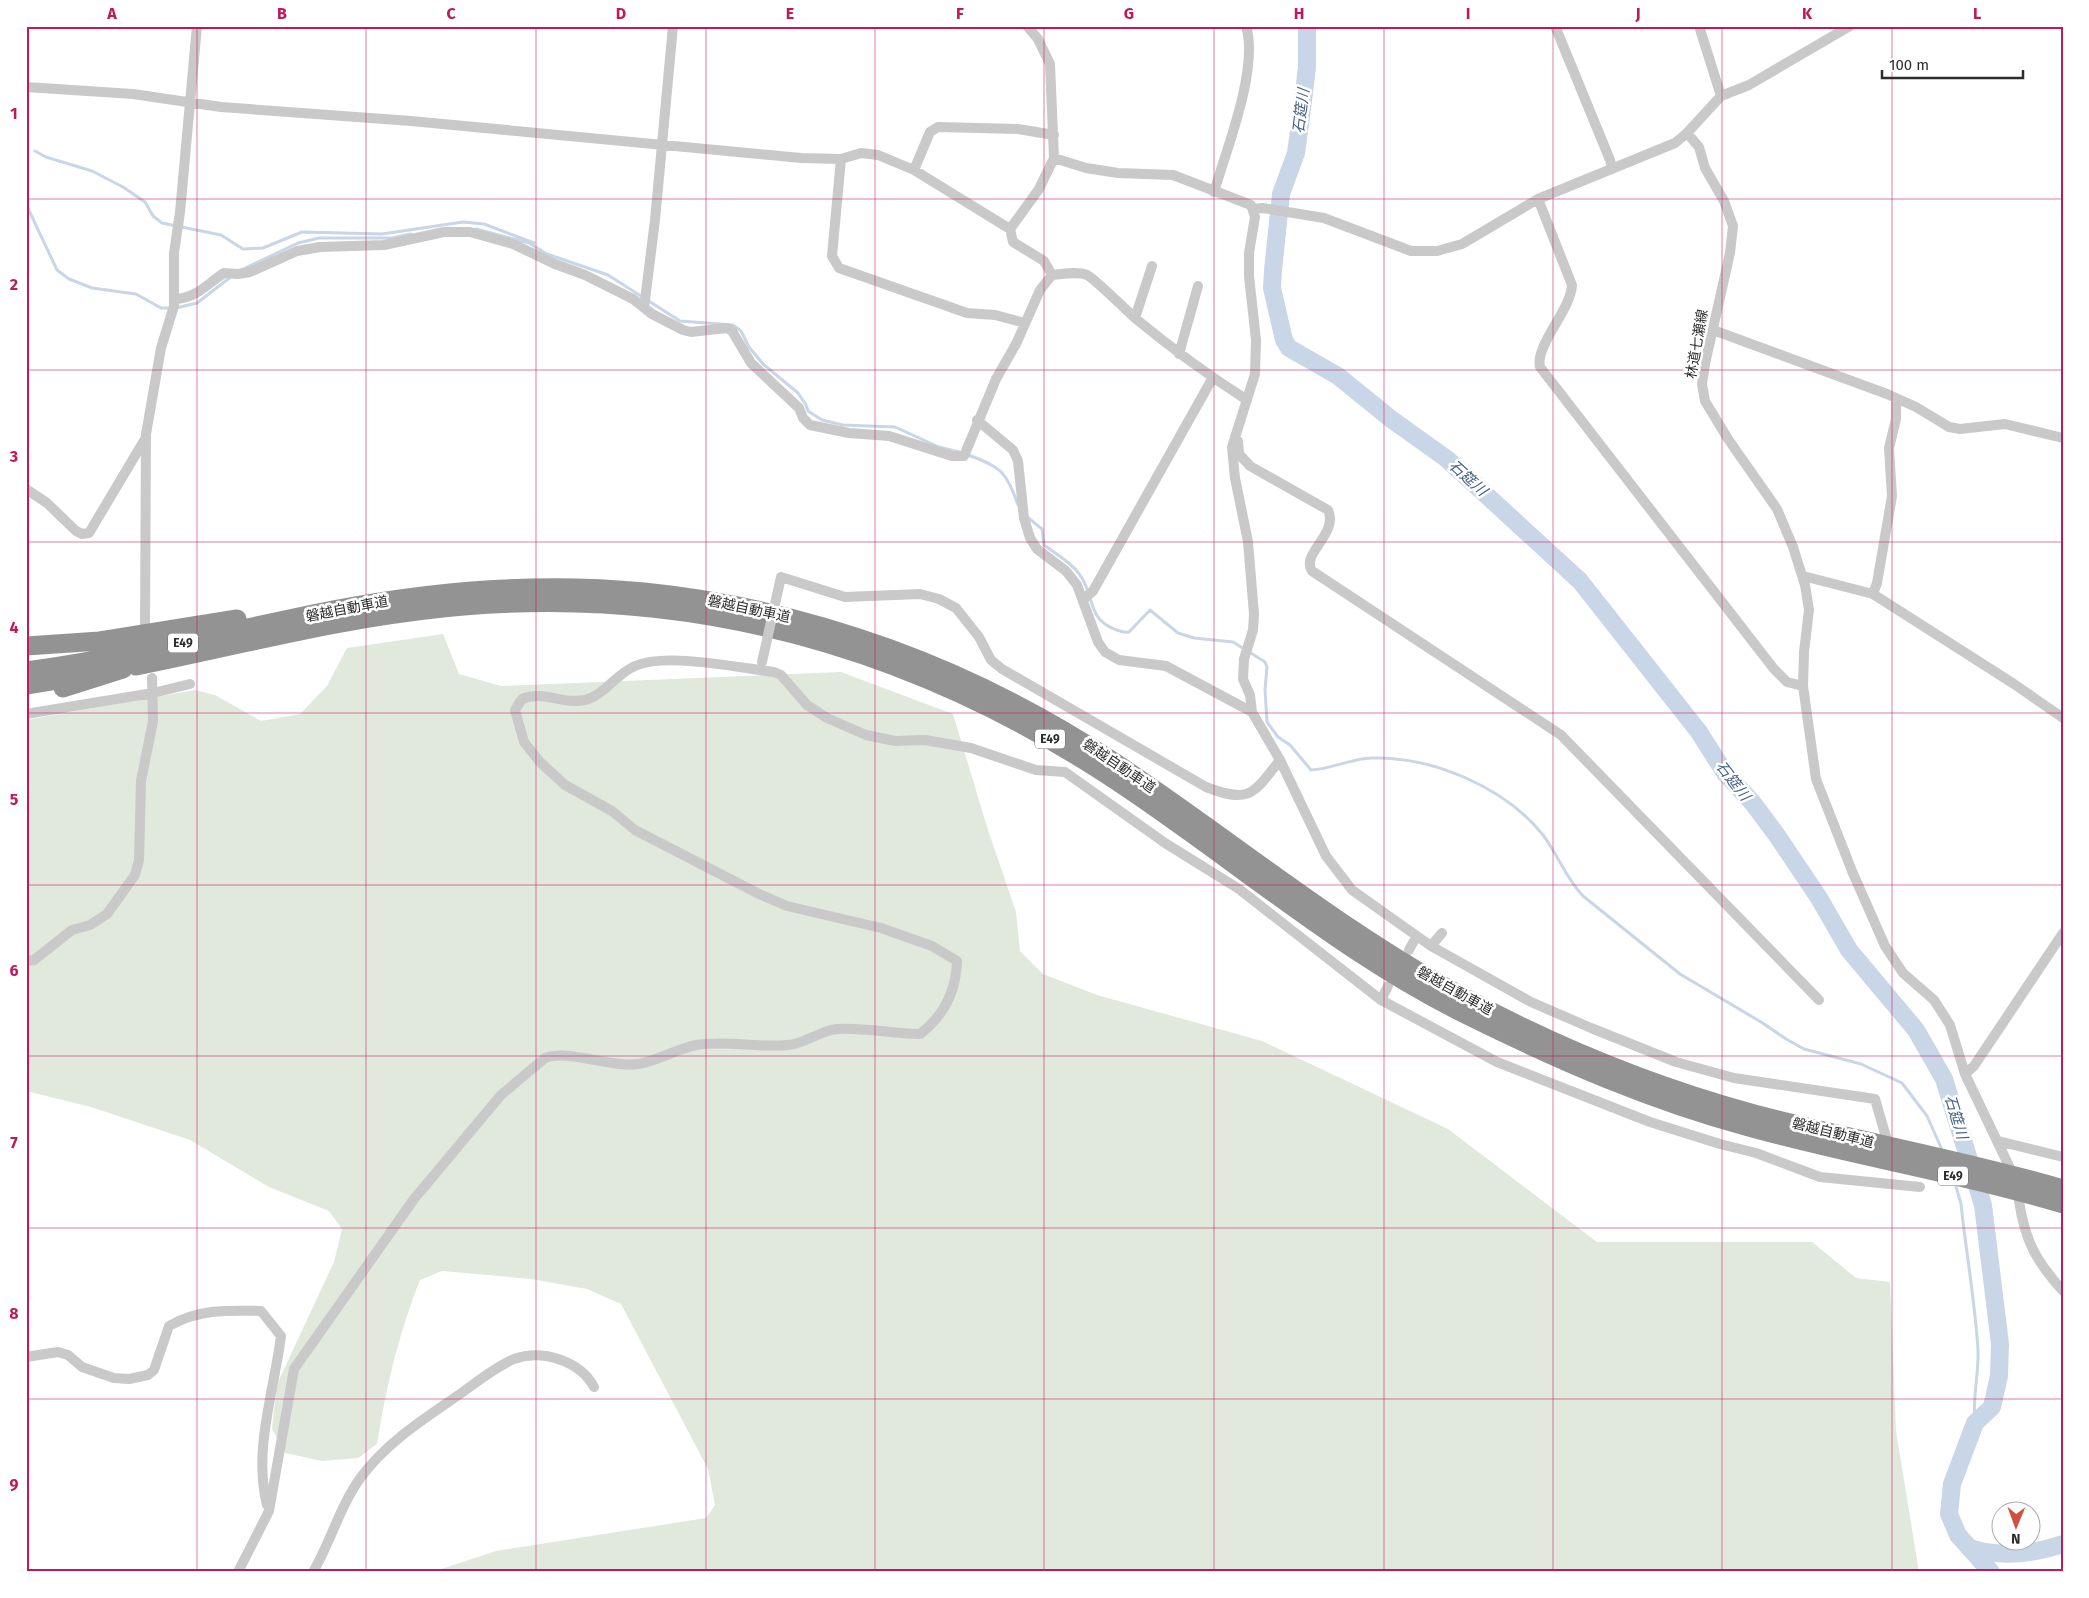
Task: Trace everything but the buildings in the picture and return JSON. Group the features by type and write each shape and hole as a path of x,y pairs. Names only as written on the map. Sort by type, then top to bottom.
{"highway":[{"name":"磐越自動車道","path":"26,671 93,662 338,609 458,592 532,588 588,588 642,592 737,605 852,635 960,676 1073,736 1167,799 1344,925 1469,1001 1557,1042 1643,1078 1747,1112 1893,1155"},
{"name":"磐越自動車道","path":"26,685 123,669 400,613 460,606 588,603 690,613 734,620 822,641 938,682 1037,732 1131,791 1330,933 1463,1013 1587,1072 1744,1126 1893,1155 2010,1183 2063,1189"},
{"path":"26,646 100,641 256,616 338,609"},
{"path":"26,696 53,692 123,669"},
{"name":"磐越自動車道","path":"2010,1183 2063,1204"}],"street":[{"path":"145,625 146,438 161,348 175,300 173,258 180,212 197,26"},
{"path":"644,308 649,277 672,26"},
{"path":"1010,230 1039,189 1054,158 1050,64 1046,53 1028,26"},
{"path":"1214,192 1248,68 1250,42 1246,26"},
{"path":"1556,26 1607,151 1612,169"},
{"path":"1699,26 1721,96"},
{"path":"1054,158 1086,168 1118,173 1173,175 1259,208 1309,216 1341,224 1404,249 1430,252 1462,244 1538,199 1664,149 1687,133 1721,96 1749,84 1850,26"},
{"path":"26,87 190,101 221,107 411,121 801,158 841,159 860,153 871,154 914,170 1010,230 1013,242 1044,261 1052,275"},
{"path":"914,170 930,132 938,127 1018,129 1054,135"},
{"name":"林道七瀬線","path":"1687,133 1699,147 1705,168 1720,190 1732,219 1730,253 1702,384 1706,406 1777,509 1803,576 1809,610 1804,652 1803,686 1816,778 1852,871 1885,946 1903,972 1934,1000 1950,1025 1965,1074 1998,1141 2022,1223 2033,1252 2044,1270 2063,1291"},
{"path":"841,159 832,252 834,262 839,268 967,313 996,315 1025,323"},
{"path":"1538,199 1572,285 1569,299 1542,351 1540,367 1774,670 1788,682 1803,686"},
{"path":"1259,208 1251,235 1249,276 1256,340 1255,374 1232,447 1233,466 1248,542 1254,614 1253,630 1244,659 1243,679 1250,695 1252,712 1280,760 1326,856 1352,890 1416,937 1530,1002 1676,1062 1734,1078 1875,1099 1893,1155 1897,1184"},
{"path":"175,300 197,294 224,273 238,274 250,272 297,251 329,246 384,245 436,234 460,232 482,234 513,244 611,287 683,330 691,332 726,328 732,331 751,363 799,408 803,418 810,425 849,433 889,436 960,457 964,456 977,420 1040,290 1052,275"},
{"path":"1134,318 1152,266"},
{"path":"1052,275 1087,275 1134,318 1179,354 1212,379 1247,400"},
{"path":"1179,354 1198,286"},
{"path":"1713,330 1896,399 1953,428 2005,424 2063,438"},
{"path":"1084,599 1093,591 1212,379"},
{"path":"1873,594 1877,583 1892,496 1889,448 1896,419 1896,399"},
{"path":"977,420 1010,445 1013,450 1018,462 1024,518 1030,538 1037,549 1066,571 1084,599 1098,642 1109,655 1137,663 1166,666 1252,712"},
{"path":"1235,433 1239,454 1250,466 1328,510 1330,523 1311,558 1310,568 1312,571 1561,735 1819,1000"},
{"path":"26,489 47,503 76,531 82,534 88,533 146,438"},
{"path":"1803,576 1873,594 2014,684 2063,718"},
{"path":"761,666 782,577 845,597 914,594 939,599 956,608 979,637 991,660 1002,669 1181,773 1217,791 1233,796 1250,793 1257,789 1280,760"},
{"path":"238,1572 269,1511 294,1368 414,1199 501,1095 545,1058 551,1056 576,1057 598,1062 639,1064 676,1050 698,1045 787,1045 803,1042 835,1029 868,1029 898,1034 920,1034 942,1012 956,980 957,961 932,946 881,928 787,906 759,894 635,830 612,811 565,784 540,762 524,742 517,723 515,710 522,699 534,695 576,700 589,699 618,674 650,660 761,666 781,675 807,705 827,718 866,735 895,741 925,740 971,748 1036,770 1065,772 1165,843 1239,889 1381,1000 1497,1062 1656,1124 1756,1153 1820,1177 1920,1188"},
{"path":"26,961 34,960 72,930 90,925 107,914 135,875 139,860 141,781 153,721 152,678"},
{"path":"26,714 190,684"},
{"path":"1965,1074 1974,1066 2063,932"},
{"path":"1431,946 1442,933"},
{"path":"1409,950 1416,937"},
{"path":"1381,1000 1388,986"},
{"path":"1998,1141 2063,1157"},
{"path":"26,1358 58,1352 68,1355 82,1367 114,1378 129,1379 148,1375 154,1370 168,1326 186,1316 230,1310 261,1311 280,1336 261,1481 269,1511"},
{"path":"313,1572 324,1553 348,1496 362,1476 384,1451 410,1427 486,1375 515,1359 537,1357 557,1359 577,1366 588,1376 594,1387"}],"shaded area":[{"path":"443,634 459,674 501,686 841,672 953,714 988,830 1016,912 1020,951 1043,974 1097,995 1262,1041 1448,1129 1597,1242 1812,1242 1856,1278 1890,1282 1896,1431 1919,1572 432,1572 496,1551 706,1518 715,1505 708,1469 621,1304 587,1289 531,1279 442,1271 420,1280 412,1300 394,1360 377,1444 358,1458 322,1461 285,1453 272,1429 277,1384 334,1262 342,1229 329,1211 269,1187 190,1140 91,1107 26,1091 26,720 195,690 215,695 261,721 300,714 327,686 347,648"}],"waterway":[{"name":"石筵川","path":"1307,26 1307,67 1296,153 1281,194 1273,270 1272,288 1284,340 1289,348 1338,376 1391,419 1447,459 1580,581 1699,732 1725,773 1752,802 1776,834 1819,898 1849,950 1916,1030 1944,1079 1983,1205 2000,1344 1999,1376 1992,1407 1975,1423 1952,1484 1949,1514 1958,1535 1991,1572"},
{"path":"35,151 46,157 92,171 123,187 145,202 153,216 162,223 221,235 243,249 263,248 302,232 382,234 463,222 484,224 534,243"},
{"path":"26,204 57,270 69,279 92,288 136,294 161,308 170,308"},
{"path":"476,229 529,243 547,254 608,275 680,321 733,325 741,331 749,347 763,364 798,393 808,411 822,420 843,425 895,427 939,447 959,452"},
{"path":"239,271 298,243 319,238 392,238 411,234"},
{"path":"176,308 197,303 232,276"},
{"path":"968,455 996,467 1006,478 1018,505"},
{"path":"1026,516 1042,529 1044,545 1068,562 1080,575 1085,583 1095,613 1105,624 1114,629 1129,632 1150,610 1178,633 1194,638 1233,642 1265,662 1267,667 1265,690 1267,722 1278,737 1290,745 1311,770 1363,759 1394,759 1418,762 1442,769 1488,789 1509,802 1543,835 1571,881 1583,896 1680,974 1804,1049 1861,1064 1902,1083 1927,1116 1943,1152"},
{"path":"1955,1183 1961,1204 1977,1332 1978,1359 1974,1405 1975,1423"},
{"name":"石筵川","path":"1970,1548 1993,1553 2017,1554 2063,1544"}]}
